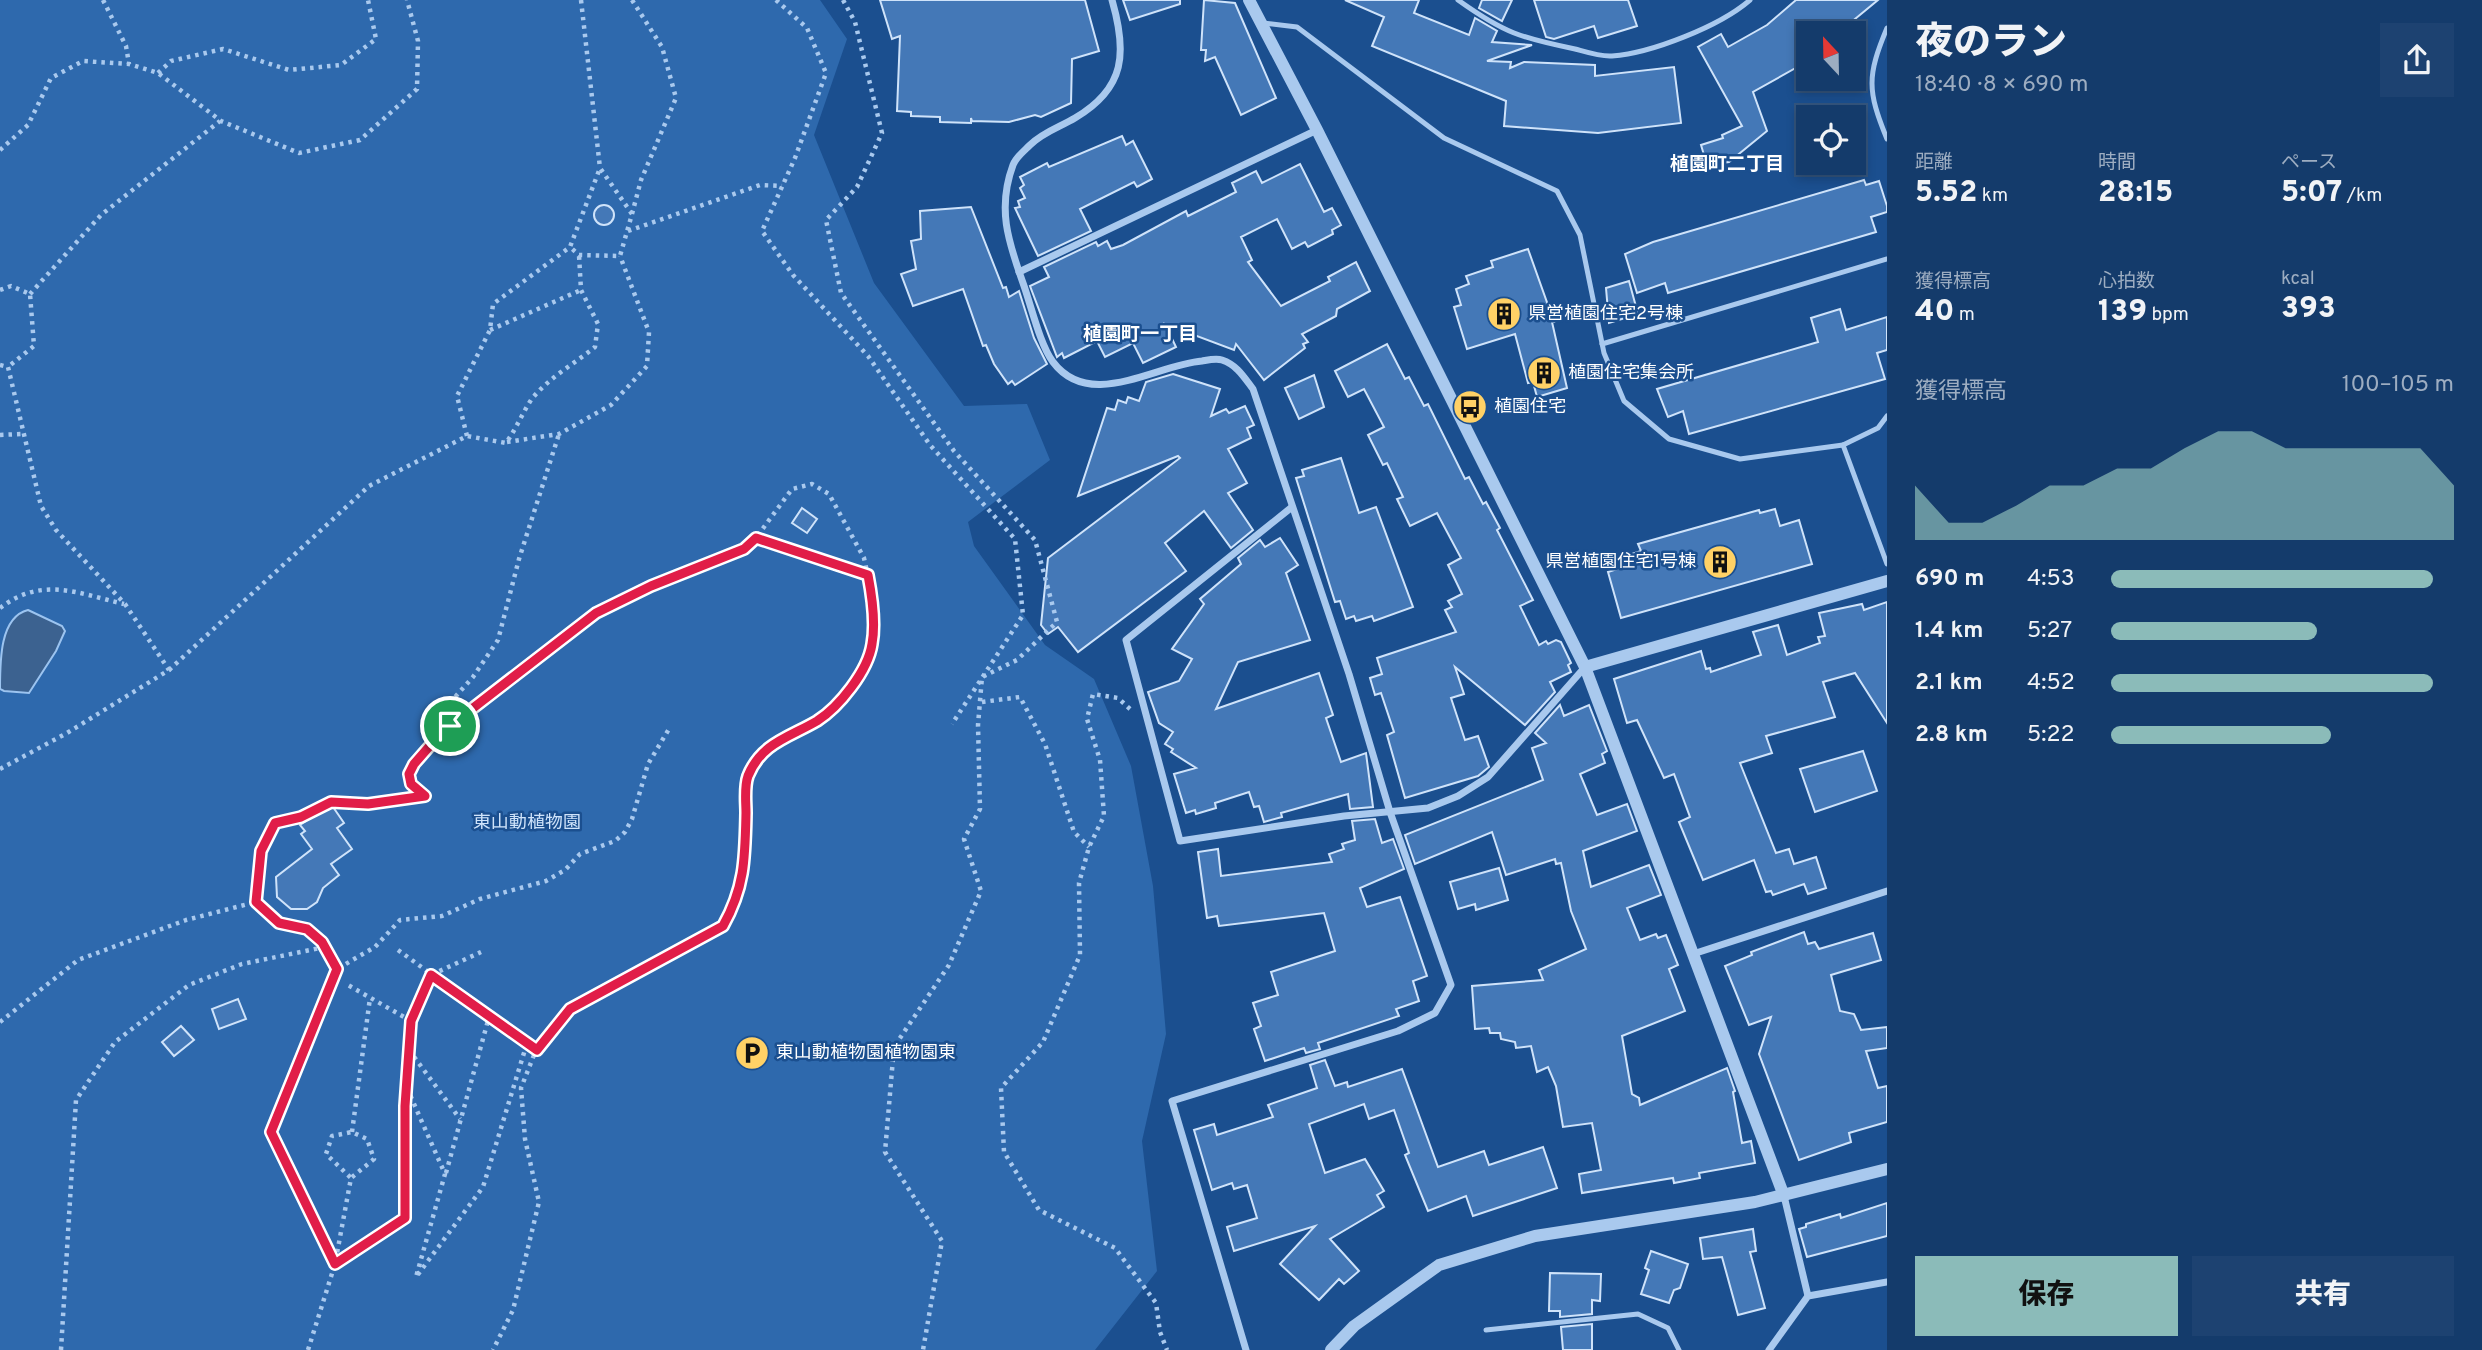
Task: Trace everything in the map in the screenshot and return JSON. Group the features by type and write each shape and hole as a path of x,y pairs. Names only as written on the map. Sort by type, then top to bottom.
{"street":[{"path":"1112,0 1120,28 1119,70 1102,101 1038,136 1015,161 1007,183 1004,193 1006,229 1019,272 1052,360 1069,379 1092,385 1135,379 1193,361 1220,359 1238,369 1252,389 1349,674 1390,812 1451,985 1435,1013 1398,1031 1172,1101 1246,1350"},
{"path":"1249,0 1317,130 1585,667 1784,1196 1808,1296"},
{"path":"1019,272 1317,130"},
{"path":"1292,507 1126,640 1180,841 1428,808 1458,796 1488,777 1585,667 1887,581"},
{"path":"1693,954 1887,891"},
{"path":"1331,1350 1354,1326 1439,1265 1535,1236 1784,1196 1887,1169"},
{"path":"1769,1350 1808,1296 1887,1282"}],"lane":[{"path":"1458,0 1491,24 1520,38 1611,57 1674,40 1730,17 1750,0"},
{"path":"1262,23 1297,27 1444,138 1557,191 1580,234 1602,344 1624,401 1669,439 1740,458 1843,445 1878,428 1887,416"},
{"path":"1887,28 1874,61 1872,102 1887,139"},
{"path":"1602,344 1887,259"},
{"path":"1843,445 1879,549 1887,564"},
{"path":"1486,1331 1638,1314 1668,1328 1679,1350"}],"path":[{"path":"103,0 126,46 129,64"},
{"path":"158,73 171,61 223,49 289,70 341,65 376,39 368,0"},
{"path":"0,150 28,125 51,78 83,61 129,64 158,73 221,121 299,153 360,140 417,89 418,41 407,0"},
{"path":"467,436 457,396 489,330 493,304 570,247 600,168 581,0"},
{"path":"0,769 67,733 169,670 369,486 467,436 506,443 559,434 611,405 647,366 649,332 620,256 641,180 676,98 662,47 632,0"},
{"path":"776,0 807,28 826,73 812,115 762,231 793,275 868,356 930,445 1015,539 1023,615 952,724"},
{"path":"843,0 855,22 882,134 857,187 826,220 841,293 954,451 1011,510 1035,540 1057,622 1017,660 982,677"},
{"path":"8,367 34,346 30,294 102,215 221,121"},
{"path":"600,168 632,214"},
{"path":"627,231 760,185 782,186"},
{"path":"570,247 579,255 620,256"},
{"path":"506,443 520,425 531,401 555,376 595,347 598,324 581,290 579,255"},
{"path":"0,290 11,286 30,294"},
{"path":"489,330 581,290"},
{"path":"0,365 8,367"},
{"path":"8,367 41,506 56,530 125,604 169,670"},
{"path":"0,435 22,434"},
{"path":"450,726 445,716 447,706 473,677 498,640 519,559 559,434"},
{"path":"256,902 261,851 275,823 301,817 331,802 368,804 425,796 411,784 409,774 414,764 450,726 596,613 651,586 744,549 756,538 792,489 812,484 829,494 864,558 872,594 872,646 855,681 839,704 818,721 771,743 749,775 744,875 736,904 723,926 570,1009 537,1050 521,1088 525,1139 539,1202 513,1310 493,1350"},
{"path":"756,538 868,575"},
{"path":"0,608 31,590 55,588 125,604"},
{"path":"923,1350 942,1241 885,1152 894,1047 949,965 981,891 964,839 980,810 978,725 982,677"},
{"path":"1148,723 1118,698 1093,694 1087,719 1100,760 1104,816 1089,847 1079,883 1080,955 1042,1042 1001,1088 1004,1152 1039,1210 1115,1248 1156,1303 1160,1332 1167,1350"},
{"path":"982,702 1020,697 1045,744 1074,832 1089,847"},
{"path":"335,1264 271,1132 337,969 375,947 400,920 442,916 480,899 549,880 580,854 615,841 625,832 632,819 648,764 669,729"},
{"path":"256,902 279,923 307,929 325,947 337,969"},
{"path":"0,1022 78,960 186,920 256,902"},
{"path":"61,1350 76,1100 115,1042 189,985 242,964 325,947"},
{"path":"398,950 537,1050"},
{"path":"335,1264 405,1218 411,1021 431,975 481,952"},
{"path":"348,985 411,1021"},
{"path":"352,1132 370,997"},
{"path":"489,1017 416,1278 483,1187 527,1044"},
{"path":"409,1049 461,1119"},
{"path":"407,1087 445,1174"},
{"path":"308,1350 335,1264 351,1178 374,1159 367,1139 352,1132 332,1136 326,1154 351,1178"}],"green space":[{"name":"東山動植物園","path":"0,0 820,0 847,39 814,135 874,283 964,406 1027,404 1050,460 968,522 974,546 1045,645 1094,679 1131,766 1153,886 1166,1034 1142,1141 1157,1271 1095,1350 0,1350"}],"shaded area":[{"path":"28,610 62,626 65,631 56,651 29,693 4,691 0,689 0,665 7,630 19,614"}],"building":[{"path":"880,0 1085,0 1099,51 1072,59 1071,103 1041,117 1035,115 1009,122 972,121 971,118 971,123 940,122 940,117 911,116 911,112 897,111 900,36 892,39"},
{"path":"1123,0 1180,0 1180,4 1130,20"},
{"path":"1204,0 1235,3 1276,98 1241,115 1215,57 1205,61 1206,50 1201,50"},
{"path":"1345,0 1419,0 1414,13 1469,35 1475,18 1497,31 1492,42 1532,45 1487,61 1511,62 1510,68 1524,62 1595,65 1595,76 1674,67 1681,123 1598,133 1504,126 1506,101 1372,46 1384,17"},
{"path":"1482,0 1512,0 1502,21 1479,8"},
{"path":"1534,0 1628,0 1637,26 1598,38 1594,26 1554,39 1546,37"},
{"path":"1796,0 1878,0 1853,21 1796,21 1796,68 1753,92 1767,131 1729,162 1707,165 1701,145 1723,138 1722,135 1742,126 1698,47 1721,34 1728,47 1767,25"},
{"path":"1122,136 1126,145 1133,141 1152,179 1137,187 1134,182 1080,209 1091,231 1038,256 1015,208 1020,207 1018,201 1025,198 1020,188 1024,185 1020,177 1047,163 1049,167"},
{"path":"1300,164 1324,212 1332,208 1341,225 1332,230 1333,234 1308,247 1305,242 1292,249 1277,219 1241,237 1252,260 1248,262 1281,306 1330,281 1328,277 1356,262 1370,291 1337,309 1336,316 1302,334 1308,342 1303,344 1305,348 1264,380 1236,344 1234,350 1165,324 1176,347 1143,363 1133,343 1105,357 1097,341 1064,358 1062,353 1057,357 1030,286 1049,277 1044,267 1096,242 1098,246 1107,241 1111,249 1186,211 1188,216 1236,192 1232,183 1256,171 1262,183"},
{"path":"1864,180 1866,185 1879,181 1887,206 1887,212 1871,217 1876,232 1668,293 1665,283 1637,293 1625,254 1653,242"},
{"path":"600,205 608,205 614,215 608,225 600,225 594,219 594,211"},
{"path":"971,207 1003,288 1006,287 1009,297 1019,291 1034,338 1047,364 1015,385 1012,381 1008,384 994,364 986,345 983,346 963,289 913,306 901,274 916,269 911,241 921,239 920,211"},
{"path":"1528,249 1554,322 1567,388 1537,397 1533,382 1528,383 1515,334 1467,349 1454,307 1461,305 1456,289 1469,284 1466,276 1493,267 1491,261"},
{"path":"1629,281 1638,314 1609,323 1606,288"},
{"path":"1840,309 1846,330 1887,317 1887,350 1877,353 1885,379 1689,434 1683,411 1668,417 1657,389 1818,342 1811,318"},
{"path":"1387,344 1405,379 1409,377 1424,406 1428,404 1465,479 1469,477 1500,528 1497,530 1533,600 1520,606 1539,645 1546,641 1548,644 1556,640 1561,642 1571,663 1568,665 1571,672 1550,682 1555,692 1525,725 1455,667 1464,694 1451,698 1465,740 1478,736 1489,767 1478,776 1405,798 1387,735 1394,732 1381,693 1375,695 1370,678 1382,674 1377,658 1456,632 1445,610 1452,607 1448,601 1462,594 1448,565 1461,558 1437,513 1410,526 1397,499 1403,497 1387,463 1383,465 1368,435 1384,427 1364,389 1348,397 1335,371"},
{"path":"1173,374 1220,389 1211,416 1226,409 1229,413 1245,406 1254,425 1247,428 1251,438 1228,449 1247,483 1228,493 1253,530 1231,548 1204,511 1165,543 1186,571 1078,652 1058,627 1048,634 1041,625 1048,558 1180,458 1178,456 1078,496 1107,408 1115,410 1118,400 1126,403 1128,397 1139,401 1146,382"},
{"path":"1314,375 1324,407 1299,419 1285,388"},
{"path":"1341,458 1359,513 1376,507 1413,607 1374,621 1372,616 1356,621 1354,616 1346,619 1340,601 1335,602 1296,478 1304,476 1302,470"},
{"path":"802,508 817,519 807,533 792,523"},
{"name":"県営植園住宅1号棟","path":"1775,509 1780,526 1799,520 1812,564 1621,618 1608,572 1629,565 1626,556 1641,551 1638,544 1759,510 1760,513"},
{"path":"1280,538 1298,565 1286,573 1310,640 1238,662 1216,709 1319,673 1333,715 1326,718 1341,762 1366,753 1373,807 1350,809 1348,794 1281,813 1282,817 1264,822 1259,806 1254,807 1249,792 1215,803 1216,808 1196,814 1195,810 1186,813 1174,774 1196,768 1171,752 1173,749 1165,744 1173,732 1159,723 1148,692 1179,681 1192,659 1172,649 1204,604 1200,599 1241,564 1238,558 1260,540 1265,547"},
{"path":"1887,602 1887,723 1855,673 1823,682 1835,717 1766,736 1772,753 1740,763 1776,853 1789,849 1794,864 1816,857 1826,888 1808,894 1804,884 1773,895 1771,891 1766,892 1754,860 1703,880 1679,822 1690,817 1674,774 1664,778 1637,720 1627,723 1614,679 1701,651 1706,669 1710,668 1711,672 1761,655 1753,632 1778,625 1787,655 1820,643 1818,637 1825,636 1819,613 1862,604 1864,610"},
{"path":"1560,705 1564,716 1589,705 1607,751 1602,754 1605,763 1580,774 1597,815 1627,804 1637,831 1583,851 1591,887 1649,865 1661,895 1627,908 1640,940 1656,934 1658,938 1666,935 1678,965 1669,969 1685,1011 1622,1036 1632,1094 1639,1098 1640,1105 1727,1068 1735,1091 1733,1092 1742,1143 1751,1141 1755,1163 1699,1173 1700,1178 1674,1183 1673,1178 1582,1193 1579,1174 1601,1170 1592,1123 1563,1127 1556,1086 1548,1067 1537,1072 1531,1046 1516,1048 1515,1042 1501,1039 1500,1033 1490,1033 1489,1028 1475,1029 1472,986 1543,980 1539,970 1586,949 1571,911 1561,863 1556,864 1555,859 1506,875 1492,832 1415,864 1405,835 1543,780 1532,748 1546,743 1535,733"},
{"path":"1863,751 1877,791 1815,812 1800,769"},
{"path":"331,804 344,823 337,828 352,849 331,864 339,875 323,888 317,902 307,909 291,909 277,897 276,877 312,849 301,834 305,831 300,825"},
{"path":"1375,819 1382,843 1393,839 1404,869 1360,888 1367,907 1400,897 1427,976 1413,981 1419,1001 1396,1009 1399,1016 1318,1043 1320,1049 1306,1053 1304,1048 1265,1061 1254,1029 1261,1026 1253,1003 1278,995 1271,972 1335,951 1324,913 1219,926 1217,916 1207,918 1198,852 1218,849 1221,876 1332,862 1329,854 1344,849 1342,844 1355,840 1352,821"},
{"path":"1499,868 1508,900 1476,910 1475,904 1458,909 1450,882"},
{"path":"1804,932 1808,944 1815,942 1819,949 1873,933 1881,960 1831,975 1840,1011 1854,1014 1861,1030 1887,1027 1887,1048 1866,1051 1878,1088 1887,1086 1887,1122 1849,1133 1851,1142 1799,1160 1759,1054 1771,1017 1749,1025 1725,966 1752,955 1751,952"},
{"path":"238,999 246,1019 219,1029 212,1009"},
{"path":"181,1026 194,1040 174,1056 162,1042"},
{"path":"1325,1060 1335,1086 1347,1082 1348,1087 1402,1069 1438,1167 1484,1151 1489,1165 1543,1147 1557,1188 1473,1216 1466,1196 1428,1211 1405,1155 1409,1153 1394,1110 1369,1119 1364,1104 1309,1124 1325,1173 1365,1159 1384,1191 1377,1195 1384,1207 1330,1239 1359,1271 1344,1284 1339,1279 1319,1300 1280,1264 1315,1226 1234,1251 1227,1227 1257,1218 1247,1185 1234,1189 1232,1183 1212,1190 1194,1130 1214,1124 1217,1135 1273,1117 1268,1105 1317,1088 1310,1065"},
{"path":"1887,1203 1887,1236 1807,1257 1799,1229 1806,1227 1806,1224 1840,1214 1841,1218"},
{"path":"1753,1229 1756,1251 1750,1252 1765,1308 1738,1315 1722,1257 1703,1259 1700,1238"},
{"path":"1651,1251 1688,1264 1680,1288 1674,1290 1669,1303 1641,1294 1649,1270 1645,1268"},
{"path":"1550,1273 1601,1274 1600,1301 1592,1300 1592,1314 1560,1317 1560,1311 1549,1311"},
{"path":"1592,1324 1592,1350 1563,1350 1561,1327"}],"place":[{"name":"県営植園住宅2号棟","path":"1504,314"},
{"name":"植園住宅集会所","path":"1544,373"},
{"name":"植園住宅","path":"1470,407"},
{"name":"県営植園住宅1号棟","path":"1720,562"},
{"name":"東山動植物園植物園東","path":"752,1053"}],"district":[{"name":"植園町二丁目","path":"1727,165"},
{"name":"植園町一丁目","path":"1140,335"}],"route":[{"path":"756,538 868,575 872,594 872,646 855,681 839,704 818,721 771,743 749,775 744,875 736,904 723,926 704,939 570,1009 537,1050 431,975 411,1021 405,1106 405,1218 335,1264 271,1132 337,969 322,942 307,929 279,923 256,902 261,851 275,823 301,817 331,802 368,804 399,802 425,796 415,790 409,774 414,764 450,726 596,613 651,586 744,549 756,538"}]}
